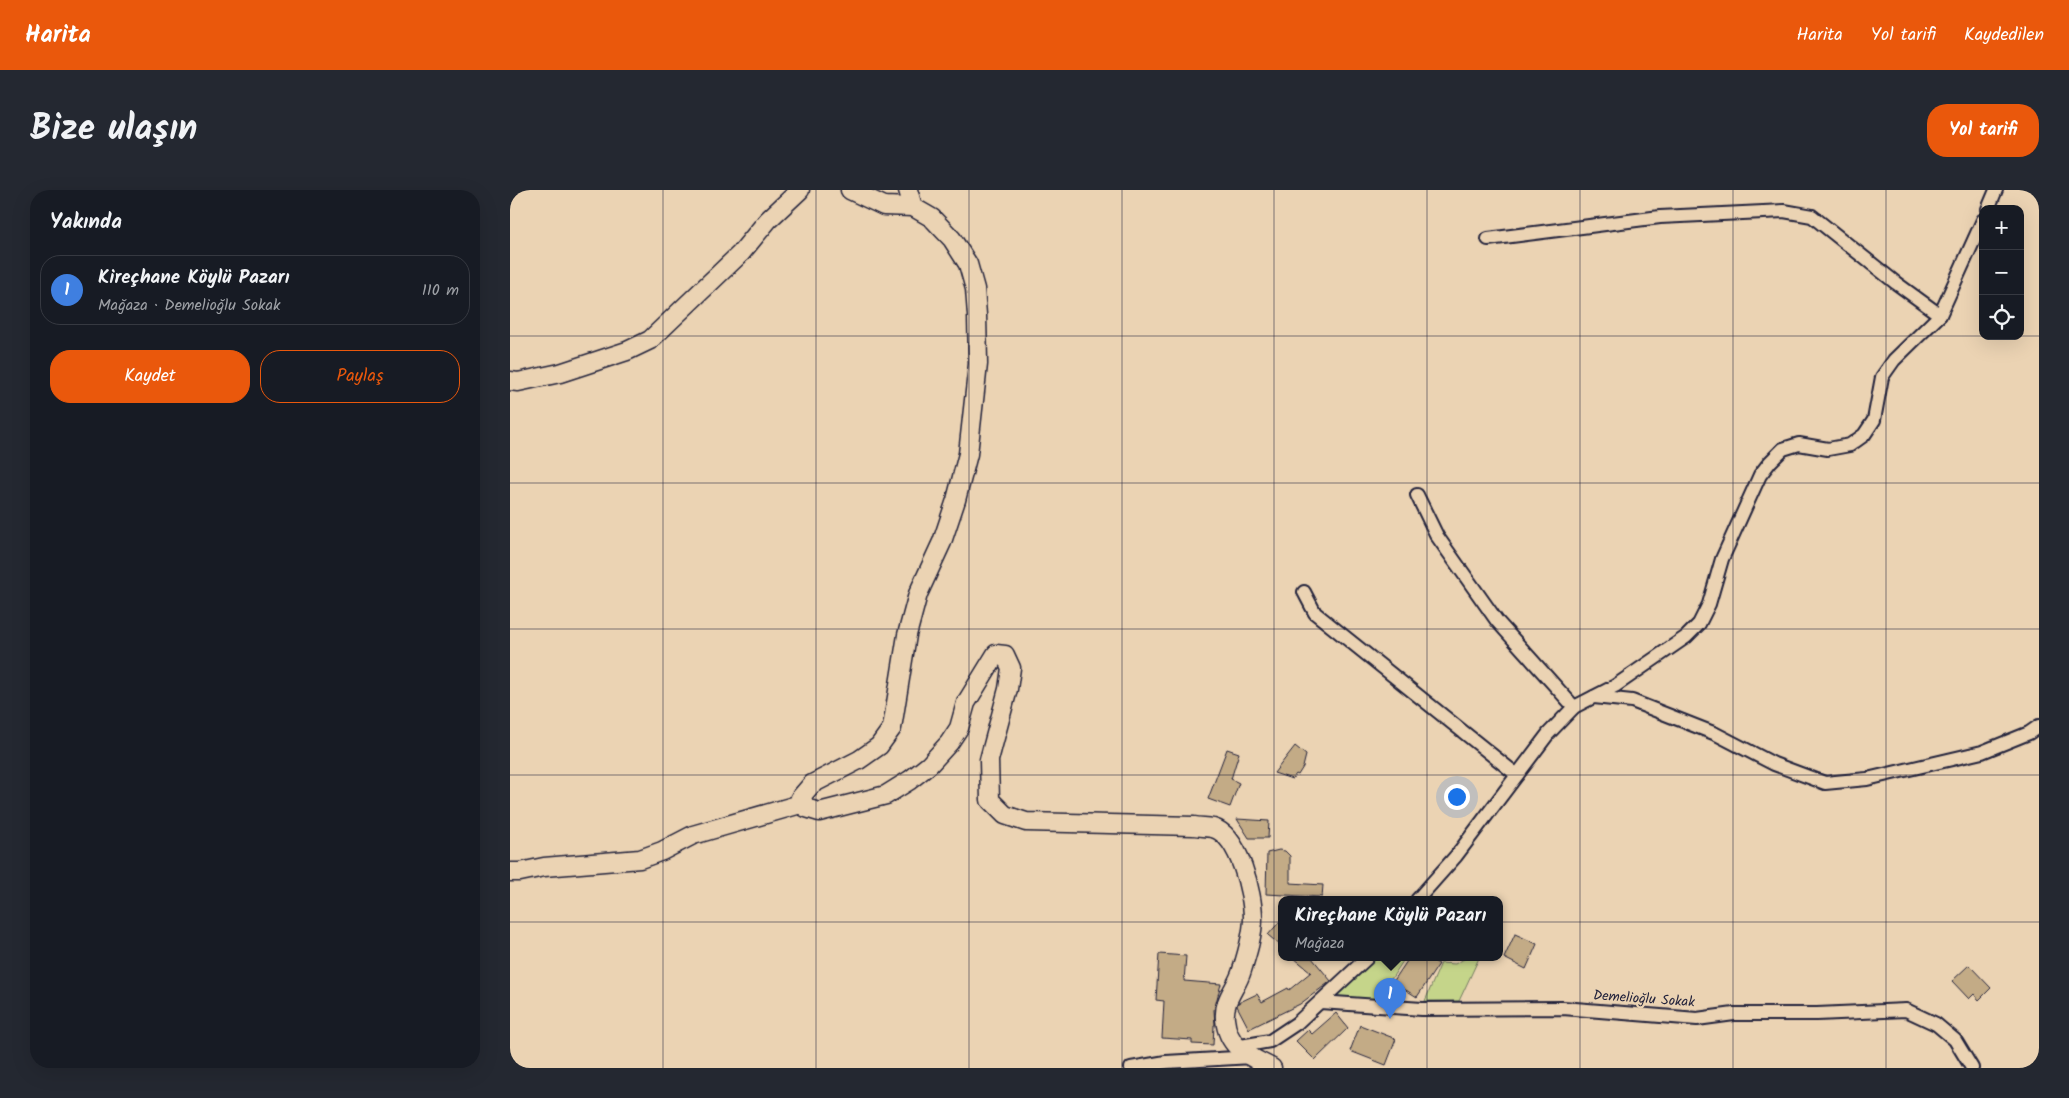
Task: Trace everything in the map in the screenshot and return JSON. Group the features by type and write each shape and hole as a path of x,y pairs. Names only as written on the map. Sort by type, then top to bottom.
{"street":[{"path":"510,381 518,382 560,373 627,351 650,340 741,253 768,220 800,190"},
{"path":"850,190 884,206 913,207 932,218 952,239 968,264 974,288 977,315 978,364 968,454 942,542 918,594 907,635 892,728 879,746 860,760 812,784 800,798 806,808 819,812 886,795 910,780 929,765 949,743 959,728 966,703 996,654 1005,655 1011,668 989,760 990,800 1005,815 1026,822 1214,828 1228,838 1237,853 1251,896 1253,918 1242,972 1225,1004 1225,1020 1235,1047 1272,1068"},
{"path":"908,190 913,207"},
{"path":"1990,205 1996,190"},
{"path":"1488,239 1660,217 1784,211 1812,216 1896,283 1940,315"},
{"path":"1421,896 1456,856 1548,734 1574,707 1615,686 1686,637 1699,624 1709,604 1722,559 1760,475 1770,462 1783,449 1799,444 1828,449 1850,445 1864,435 1874,420 1882,377 1894,360 1940,315 1979,229"},
{"path":"1417,496 1437,536 1497,621 1574,707"},
{"path":"1304,592 1315,613 1517,775"},
{"path":"1594,696 1632,701 1716,734 1774,764 1825,783 1867,779 1982,752 2029,733 2039,726"},
{"path":"510,872 544,867 640,859 662,851 693,835 804,803"},
{"path":"1235,1047 1270,1041 1297,1023 1364,961"},
{"name":"Demelioğlu Sokak","path":"1320,1002 1422,1008 1563,1008 1697,1018 1734,1014 1818,1014 1906,1010 1936,1024 1955,1040 1972,1068"},
{"path":"1131,1068 1166,1062 1252,1057"}],"green space":[{"path":"1373,961 1403,961 1378,999 1332,997"},
{"path":"1460,961 1478,961 1459,1001 1425,1001 1441,963 1455,964"}],"building":[{"path":"1295,746 1306,755 1303,767 1298,775 1296,774 1292,779 1274,773"},
{"path":"1227,749 1239,753 1231,779 1239,783 1230,807 1208,799"},
{"path":"1237,819 1269,821 1268,838 1249,838"},
{"path":"1279,850 1285,851 1290,856 1290,883 1323,885 1322,896 1266,894 1267,853"},
{"path":"1278,923 1278,943 1268,935"},
{"path":"1515,934 1537,944 1526,969 1504,958"},
{"path":"1159,954 1186,956 1184,981 1221,984 1214,1010 1213,1045 1192,1044 1192,1040 1162,1038 1164,1001 1156,1000"},
{"path":"1298,961 1314,961 1331,981 1300,1004 1249,1029 1237,1006 1238,1003 1257,994 1262,1002 1288,988 1289,990 1311,972"},
{"path":"1407,961 1434,961 1439,964 1417,997 1393,982"},
{"path":"1969,965 1991,988 1979,1000 1974,994 1969,999 1952,981"},
{"path":"1336,1013 1348,1028 1315,1060 1296,1041 1308,1030 1312,1034"},
{"path":"1360,1025 1396,1039 1386,1065 1350,1051"}],"place":[{"name":"Kireçhane Köylü Pazarı","path":"1390,1019"}]}
